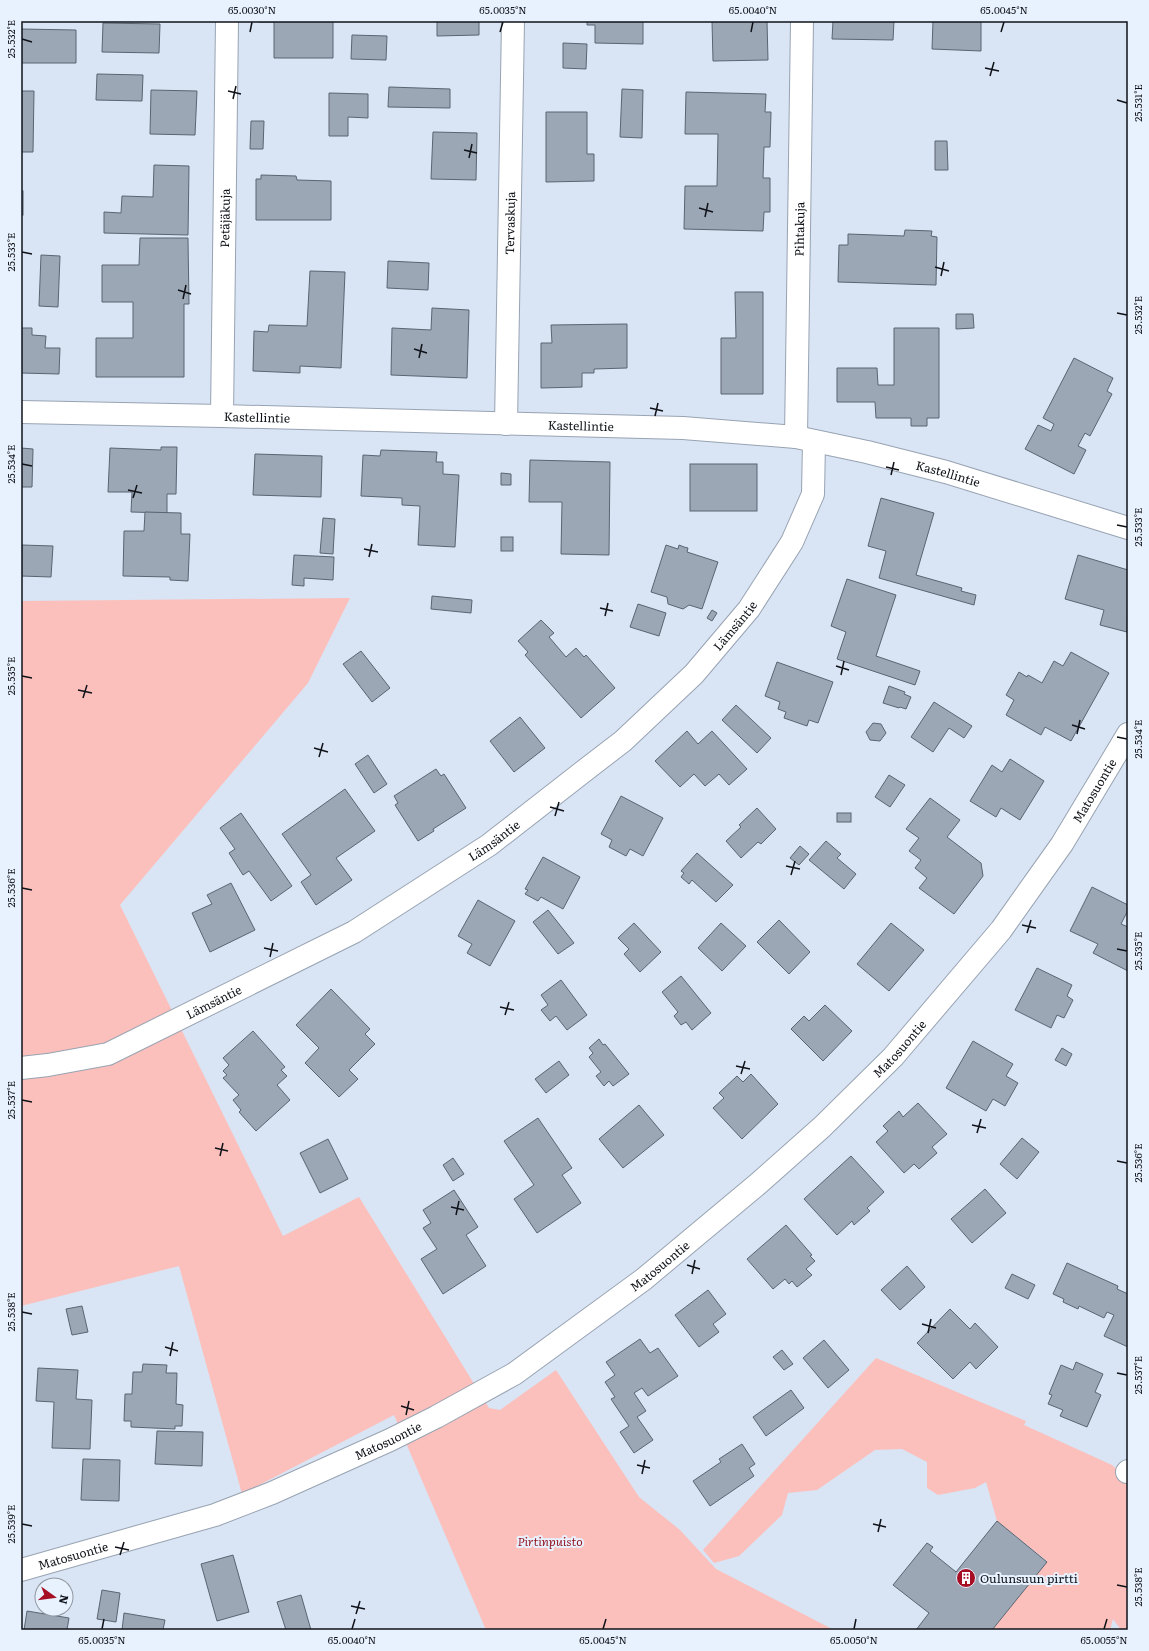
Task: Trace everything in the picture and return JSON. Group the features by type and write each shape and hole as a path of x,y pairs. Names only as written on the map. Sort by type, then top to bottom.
{"street":[{"name":"Petäjäkuja","path":"222,416 227,21"},
{"name":"Tervaskuja","path":"506,424 513,21"},
{"name":"Pihtakuja","path":"802,21 805,440"},
{"name":"Kastellintie","path":"21,412 682,428 805,440 868,452 946,472 1128,528"},
{"name":"Lämsäntie","path":"21,1068 48,1065 108,1054 354,932 489,845 623,741 694,674 749,609 792,542 812,494 805,440"},
{"name":"Matosuontie","path":"21,1570 214,1515 272,1493 390,1440 436,1417 514,1374 644,1279 759,1183 822,1127 893,1057 1001,930 1062,844 1128,734"}],"green space":[{"name":"Pirtinpuisto","path":"350,598 308,683 120,905 283,1236 359,1197 489,1408 500,1410 556,1370 639,1497 680,1530 716,1569 834,1630 486,1630 394,1415 242,1494 179,1266 21,1306 21,601"},
{"path":"876,1358 1026,1421 1024,1425 1112,1465 1128,1479 1128,1630 1121,1630 1113,1619 1110,1630 992,1630 1047,1561 997,1521 986,1482 975,1488 938,1495 927,1488 927,1462 902,1449 875,1450 817,1490 788,1493 782,1515 739,1556 714,1563 703,1550"}],"building":[{"path":"259,21 333,21 333,58 274,58 274,22"},
{"path":"437,21 479,21 479,35 437,36"},
{"path":"587,21 643,21 643,44 595,43 595,25 587,25"},
{"path":"712,21 767,21 768,60 713,61"},
{"path":"833,21 894,21 893,40 832,39"},
{"path":"933,21 981,21 981,51 932,49"},
{"path":"103,23 160,24 159,53 102,52"},
{"path":"21,29 76,30 76,63 21,63"},
{"path":"352,35 387,36 386,60 351,59"},
{"path":"563,43 587,44 586,69 563,68"},
{"path":"97,74 143,75 142,101 96,100"},
{"path":"389,87 450,89 450,108 388,107"},
{"path":"622,89 643,90 642,138 620,137"},
{"path":"151,90 197,91 195,135 150,134"},
{"path":"21,91 34,91 33,152 21,152"},
{"path":"686,92 766,94 765,112 771,112 770,147 764,147 763,178 770,178 770,212 764,212 763,231 684,229 685,186 717,186 718,134 685,134"},
{"path":"329,93 368,94 368,118 348,117 348,136 329,136"},
{"path":"546,112 587,112 587,154 594,154 594,181 546,182"},
{"path":"251,121 264,121 263,149 250,149"},
{"path":"433,132 477,133 476,180 431,179"},
{"path":"935,141 947,141 948,170 935,170"},
{"path":"154,165 189,166 188,235 104,233 104,212 121,213 122,196 153,197"},
{"path":"261,175 296,176 297,180 331,181 331,220 256,220 256,179 261,179"},
{"path":"21,191 23,191 23,215 21,215"},
{"path":"905,230 932,231 931,236 937,237 936,285 838,282 839,245 848,245 848,234 904,236"},
{"path":"140,238 188,238 189,304 184,304 184,377 96,377 96,338 133,338 133,302 102,302 102,265 139,265"},
{"path":"41,255 60,256 58,307 39,306"},
{"path":"388,261 429,263 428,290 387,288"},
{"path":"310,271 345,272 341,368 300,366 300,373 253,371 254,331 268,332 269,325 307,326"},
{"path":"735,292 763,292 763,394 721,394 721,338 736,338"},
{"path":"432,308 469,310 467,378 391,375 392,328 431,330"},
{"path":"956,314 973,314 974,328 956,329"},
{"path":"627,324 627,368 594,369 594,373 582,373 582,387 541,388 541,343 552,343 551,325"},
{"path":"21,328 32,328 32,335 46,336 45,348 60,348 59,374 21,373"},
{"path":"894,328 939,328 939,418 927,418 927,426 911,426 911,418 876,418 875,402 837,402 837,368 877,368 878,385 894,385"},
{"path":"1074,358 1113,378 1107,391 1112,394 1090,436 1085,433 1078,446 1086,450 1074,474 1025,449 1038,425 1051,431 1054,424 1043,418"},
{"path":"161,447 177,447 176,494 167,494 167,513 131,512 132,492 108,492 110,448 161,450"},
{"path":"21,448 33,449 32,487 21,487"},
{"path":"381,450 437,452 436,462 443,462 443,474 459,475 455,547 418,545 420,506 402,505 402,498 361,496 363,455 380,456"},
{"path":"255,454 322,456 321,497 253,495"},
{"path":"530,460 610,462 609,555 561,554 562,502 529,502"},
{"path":"690,464 757,464 757,511 690,511"},
{"path":"501,473 511,474 511,485 501,485"},
{"path":"881,498 934,513 916,575 962,588 961,591 976,595 974,605 879,578 886,551 868,546"},
{"path":"145,512 181,513 181,534 190,534 188,581 170,580 170,577 123,576 124,531 144,531"},
{"path":"323,518 335,519 333,554 320,553"},
{"path":"501,537 513,537 513,551 501,551"},
{"path":"22,545 53,546 51,577 21,576"},
{"path":"666,545 678,549 679,545 688,548 687,552 718,562 702,609 689,605 683,609 668,604 667,597 651,592"},
{"path":"294,555 334,557 333,580 304,578 304,586 292,585"},
{"path":"1078,555 1128,570 1127,632 1100,625 1104,610 1065,599"},
{"path":"847,579 896,595 876,656 920,671 915,685 837,659 846,632 831,626"},
{"path":"432,596 472,600 471,613 431,609"},
{"path":"638,604 666,613 659,636 630,627"},
{"path":"712,610 717,613 712,621 707,618"},
{"path":"541,620 554,633 549,637 566,657 576,648 584,657 586,655 615,688 581,718 525,655 528,652 518,641"},
{"path":"361,651 390,688 372,702 343,664"},
{"path":"1071,652 1109,673 1071,741 1045,727 1041,735 1006,715 1014,700 1006,695 1019,672 1042,683 1054,661 1063,666"},
{"path":"777,662 833,682 818,723 809,720 807,726 784,718 786,712 778,709 780,702 765,696"},
{"path":"889,686 905,692 904,694 911,697 906,709 883,703"},
{"path":"934,702 972,726 964,738 949,728 933,752 911,737"},
{"path":"736,705 771,738 757,753 722,720"},
{"path":"520,717 545,748 514,772 490,741"},
{"path":"873,723 881,724 886,733 880,741 870,740 866,732"},
{"path":"687,731 698,744 712,731 747,769 729,785 719,774 705,786 694,774 680,787 655,761"},
{"path":"368,755 387,784 374,793 355,764"},
{"path":"1010,759 1044,781 1020,820 1001,808 996,817 970,801 992,765 1002,772"},
{"path":"436,769 441,776 444,774 466,808 433,829 434,831 418,841 395,805 398,803 394,796"},
{"path":"889,775 905,785 890,807 875,797"},
{"path":"345,789 375,831 336,858 352,880 316,905 301,882 311,875 282,834"},
{"path":"621,796 663,818 643,856 630,849 626,856 609,847 612,840 601,834"},
{"path":"930,798 960,820 947,837 981,863 983,876 954,914 919,888 927,878 915,868 921,860 909,851 919,838 906,829"},
{"path":"757,808 776,829 761,844 758,842 741,858 726,841 741,827 739,825"},
{"path":"241,813 292,886 271,901 249,871 243,875 229,853 235,849 220,828"},
{"path":"837,813 851,813 851,822 837,822"},
{"path":"826,841 841,854 837,858 856,874 844,889 809,860"},
{"path":"800,846 809,854 799,865 790,858"},
{"path":"697,853 733,885 716,902 692,880 689,884 681,877 684,873 681,871"},
{"path":"543,857 580,877 563,909 541,897 538,901 525,894 528,890 525,889"},
{"path":"231,883 255,930 210,952 192,913 212,904 207,895"},
{"path":"1092,887 1128,905 1128,910 1121,924 1128,927 1128,971 1093,953 1098,944 1070,931"},
{"path":"478,900 515,921 490,966 467,953 472,944 458,936"},
{"path":"548,910 574,943 558,954 533,922"},
{"path":"779,920 810,952 789,974 757,942"},
{"path":"634,923 661,952 640,972 624,954 629,949 618,938"},
{"path":"721,923 746,946 722,971 698,948"},
{"path":"891,923 924,950 889,991 857,964"},
{"path":"1037,968 1072,985 1067,996 1073,1000 1064,1018 1057,1015 1051,1028 1015,1010"},
{"path":"681,976 711,1013 692,1030 686,1022 681,1025 674,1016 678,1012 662,992"},
{"path":"561,980 587,1015 567,1030 556,1016 550,1021 541,1010 548,1005 541,995"},
{"path":"331,989 370,1029 365,1034 375,1044 349,1070 358,1079 339,1097 305,1063 319,1048 296,1025"},
{"path":"825,1005 852,1031 823,1061 791,1029 804,1016 809,1021"},
{"path":"253,1031 285,1067 281,1070 287,1076 277,1085 290,1100 256,1131 239,1112 241,1110 233,1100 239,1095 223,1078 227,1075 223,1071 229,1065 223,1058"},
{"path":"599,1039 603,1045 605,1044 629,1074 613,1086 609,1081 604,1086 596,1076 601,1072 589,1057 593,1053 589,1048"},
{"path":"973,1041 1013,1064 1006,1076 1018,1083 1005,1106 993,1099 986,1111 946,1088"},
{"path":"1062,1048 1072,1054 1066,1066 1055,1060"},
{"path":"559,1061 569,1075 546,1093 535,1079"},
{"path":"751,1074 778,1104 742,1139 713,1108 724,1098 719,1093 737,1076 743,1082"},
{"path":"918,1103 947,1134 932,1147 937,1153 919,1169 914,1164 904,1173 876,1142 888,1131 883,1126 899,1111 903,1117"},
{"path":"639,1105 664,1135 623,1168 599,1139"},
{"path":"538,1118 572,1168 562,1175 581,1203 537,1233 514,1199 534,1185 504,1141"},
{"path":"1022,1138 1039,1152 1017,1179 1000,1164"},
{"path":"328,1139 348,1179 320,1193 300,1153"},
{"path":"851,1156 884,1192 867,1208 870,1211 854,1225 852,1221 837,1235 804,1199"},
{"path":"453,1158 464,1174 453,1181 443,1165"},
{"path":"985,1189 1006,1213 972,1243 951,1219"},
{"path":"454,1190 478,1227 466,1235 486,1266 443,1294 421,1259 437,1249 423,1228 431,1223 423,1210"},
{"path":"786,1225 812,1255 810,1256 815,1261 806,1269 812,1275 797,1287 792,1281 789,1284 785,1279 773,1289 747,1259"},
{"path":"1067,1263 1118,1286 1117,1289 1128,1294 1128,1347 1104,1336 1114,1315 1107,1312 1104,1318 1079,1306 1078,1309 1063,1302 1064,1299 1053,1294"},
{"path":"907,1266 925,1287 900,1310 881,1290"},
{"path":"1012,1274 1035,1285 1028,1299 1005,1288"},
{"path":"708,1290 726,1314 713,1324 719,1332 699,1347 675,1315"},
{"path":"82,1306 88,1332 72,1335 66,1309"},
{"path":"950,1309 970,1329 975,1323 998,1347 976,1369 970,1362 953,1379 917,1343"},
{"path":"640,1339 650,1353 658,1348 678,1376 648,1396 642,1388 634,1393 646,1411 637,1417 653,1440 634,1453 620,1432 629,1426 611,1399 615,1397 605,1382 615,1375 606,1362"},
{"path":"824,1340 849,1370 828,1388 803,1358"},
{"path":"782,1350 793,1364 784,1370 773,1357"},
{"path":"1076,1362 1103,1374 1095,1392 1101,1395 1087,1427 1060,1416 1063,1410 1048,1404 1052,1395 1049,1394 1061,1365 1073,1370"},
{"path":"143,1364 167,1365 166,1373 177,1373 176,1404 183,1405 182,1426 175,1426 175,1429 131,1427 131,1421 124,1421 125,1394 132,1394 133,1372 142,1372"},
{"path":"38,1368 78,1370 76,1399 92,1400 90,1449 52,1448 54,1402 36,1401"},
{"path":"791,1390 804,1408 766,1436 753,1417"},
{"path":"157,1431 203,1432 202,1466 155,1464"},
{"path":"742,1444 755,1464 749,1468 754,1476 710,1506 693,1481 721,1462 719,1459"},
{"path":"83,1459 120,1460 119,1501 81,1500"},
{"name":"Oulunsuun pirtti","path":"997,1521 1047,1562 992,1630 916,1630 929,1613 893,1585 927,1543 933,1547 930,1551 956,1572"},
{"path":"233,1555 249,1612 217,1621 201,1564"},
{"path":"102,1590 120,1593 116,1622 97,1619"},
{"path":"301,1595 311,1630 286,1630 277,1602"},
{"path":"27,1611 34,1612 34,1617 69,1618 67,1630 24,1630"},
{"path":"124,1613 165,1620 163,1630 122,1630"}],"place":[{"name":"Oulunsuun pirtti","path":"966,1578"}]}
